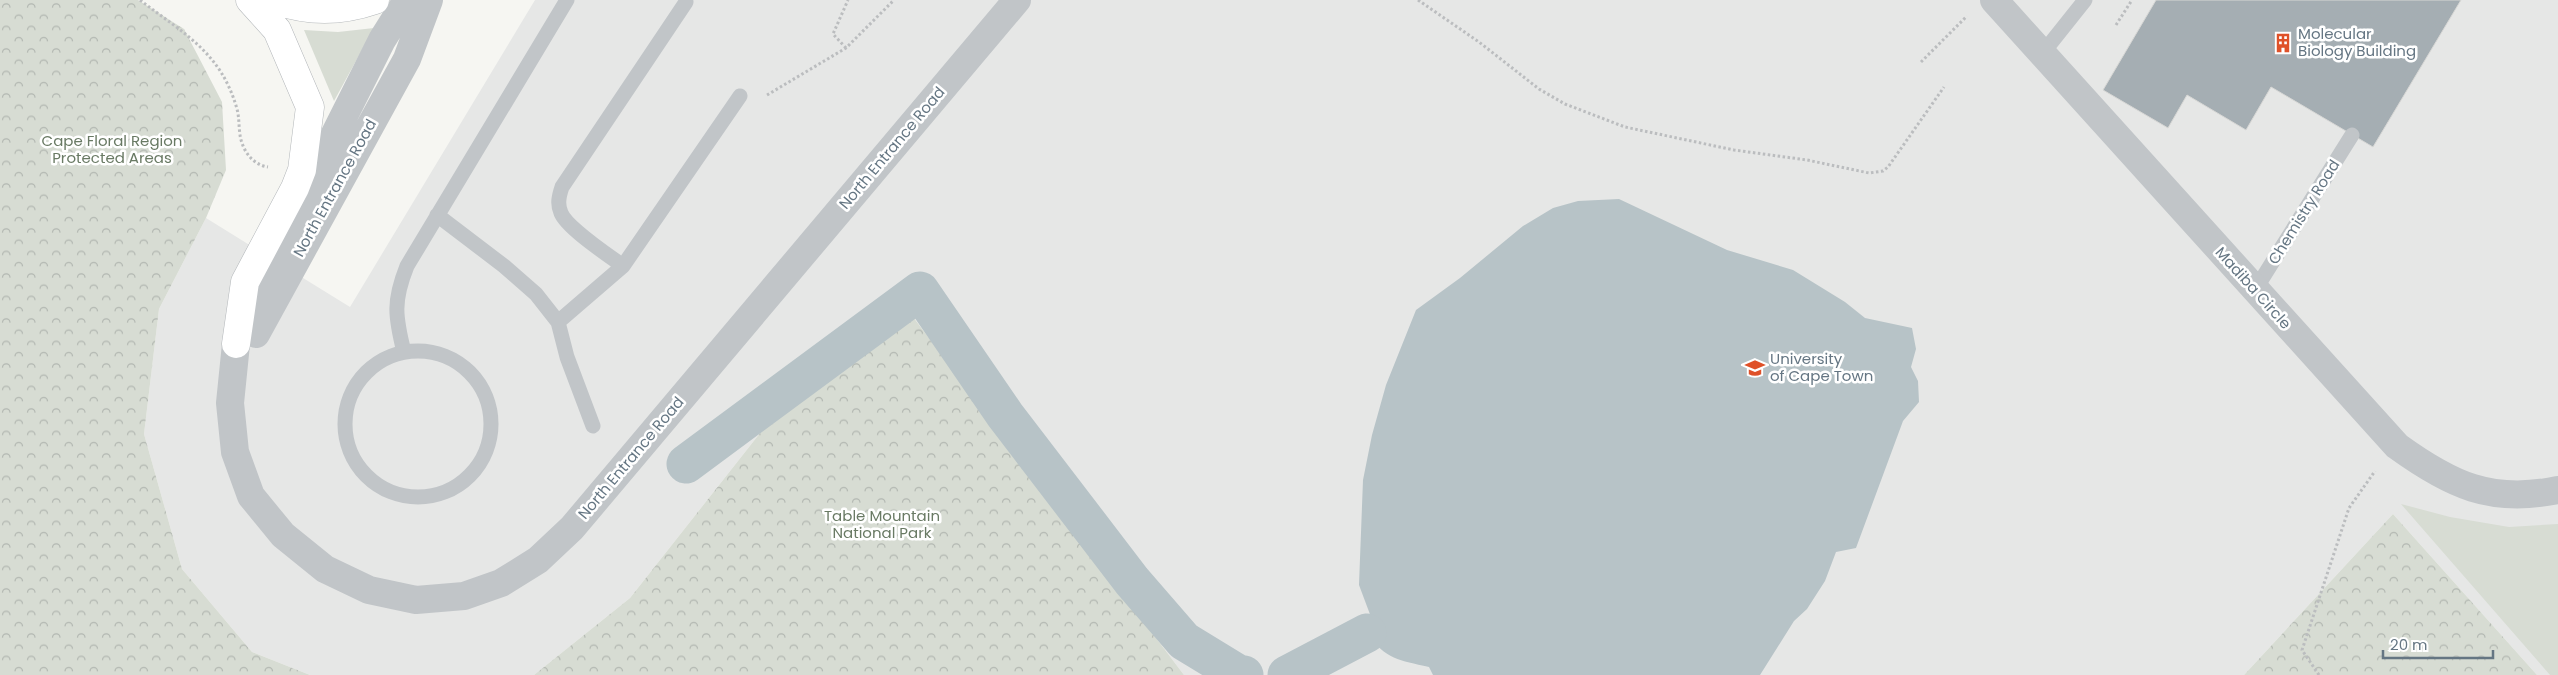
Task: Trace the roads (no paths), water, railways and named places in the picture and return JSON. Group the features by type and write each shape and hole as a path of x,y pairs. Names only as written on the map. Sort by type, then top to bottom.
{"highway":[{"path":"236,344 245,282 295,188 302,170 310,107 277,30 250,0"},
{"path":"274,0 303,8 328,11 357,6 375,0"}],"street":[{"name":"North Entrance Road","path":"407,0 382,40 257,289 236,344 230,403 235,452 251,496 283,535 325,569 369,590 416,600 464,596 501,583 538,560 572,528 1017,0"},
{"name":"North Entrance Road","path":"234,372 407,59 429,0"},
{"name":"Madiba Circle","path":"1994,0 2397,446 2418,462 2449,479 2476,490 2502,495 2522,495 2558,490"}],"lane":[{"path":"404,352 396,321 397,291 408,266 567,0"},
{"path":"2042,54 2085,0"},
{"path":"623,266 569,224 560,213 558,200 562,187 686,2"},
{"path":"558,322 623,266 740,96"},
{"name":"Chemistry Road","path":"2255,290 2352,135"},
{"path":"437,215 536,294 558,322 567,357 593,426"},
{"path":"426,351 446,356 469,373 479,384 488,403 491,425 488,446 478,465 464,481 452,488 426,496 406,496 387,490 370,478 356,463 348,444 346,431 347,404 355,386 368,370 385,358 404,352 426,351"}],"waterway":[{"path":"686,464 920,291 1005,415 1132,581 1184,641 1238,674 1244,675"},
{"path":"1287,675 1367,633"}],"place":[{"name":"Molecular Biology Building","path":"2283,43"},
{"name":"University of Cape Town","path":"1755,368"}],"park label":[{"name":"Cape Floral Region Protected Areas","path":"112,150"},
{"name":"Table Mountain National Park","path":"882,524"}]}
